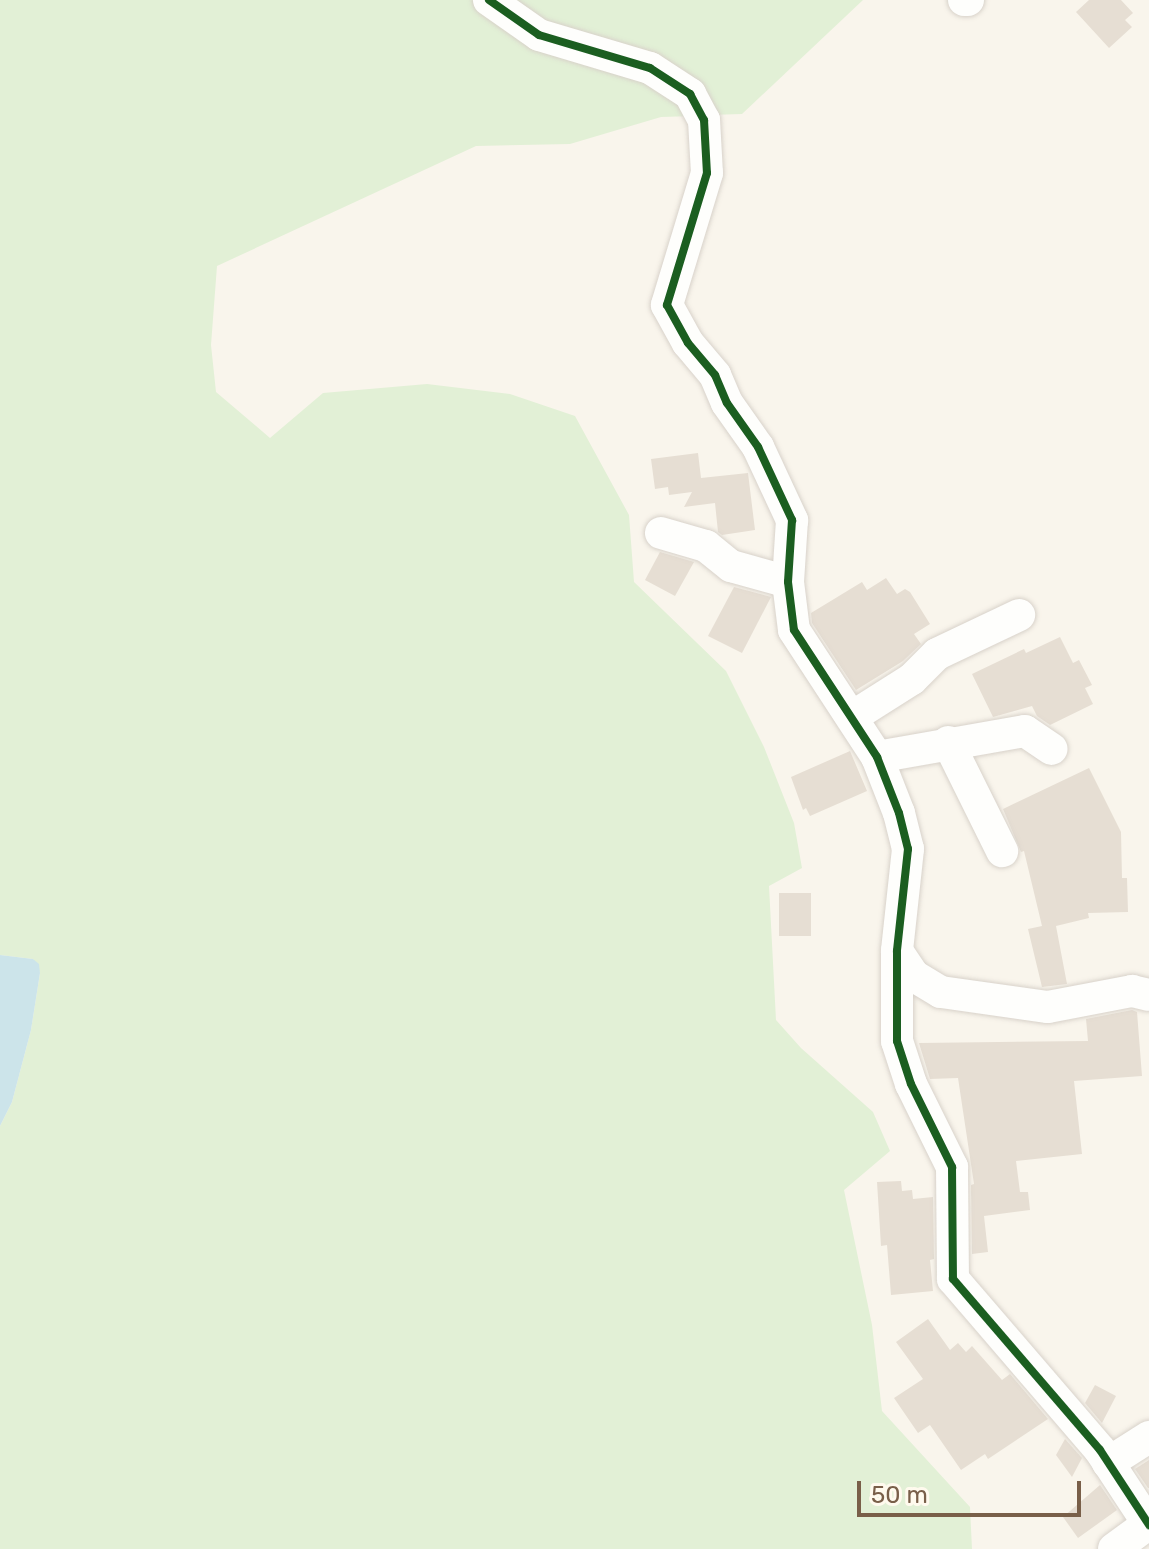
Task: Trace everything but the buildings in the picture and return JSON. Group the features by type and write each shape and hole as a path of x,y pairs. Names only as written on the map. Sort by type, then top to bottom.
{"street":[{"path":"489,0 539,35 650,68 690,94 704,120 707,173 667,305 688,343 715,375 727,403 758,447 792,520 788,582 794,630 877,757 908,849 897,951 897,1041 911,1084 952,1167 953,1279 1108,1463 1148,1525 1114,1549"},
{"path":"661,533 706,546 731,566 788,582"},
{"path":"852,717 912,679 937,654 1019,615"},
{"path":"877,757 948,742 1025,731 1052,749"},
{"path":"948,742 1002,851"},
{"path":"897,951 914,976 941,992 1048,1007 1132,991 1149,995"},
{"path":"1108,1463 1149,1437"}],"green space":[{"path":"0,0 472,0 646,73 694,116 661,117 570,144 476,146 217,266 211,345 216,392 270,438 323,393 427,384 510,394 575,416 629,515 634,582 726,671 764,747 794,823 802,868 769,886 776,1020 801,1048 873,1112 890,1151 844,1190 872,1325 882,1411 970,1507 972,1549 0,1549 0,1126 12,1102 31,1030 40,973 33,959 0,955"},
{"path":"504,0 863,0 742,114 709,115 542,27"}],"water":[{"path":"0,955 33,959 39,964 40,973 31,1030 12,1102 0,1126"}],"cycle path":[{"path":"489,0 539,35 650,68 690,94 704,120 707,173 667,305 688,343 715,375 727,403 758,447 792,520 788,582 794,630 877,757 899,813 908,849 897,951 897,1041 911,1084 952,1167 953,1279 1100,1450 1149,1525"}]}
